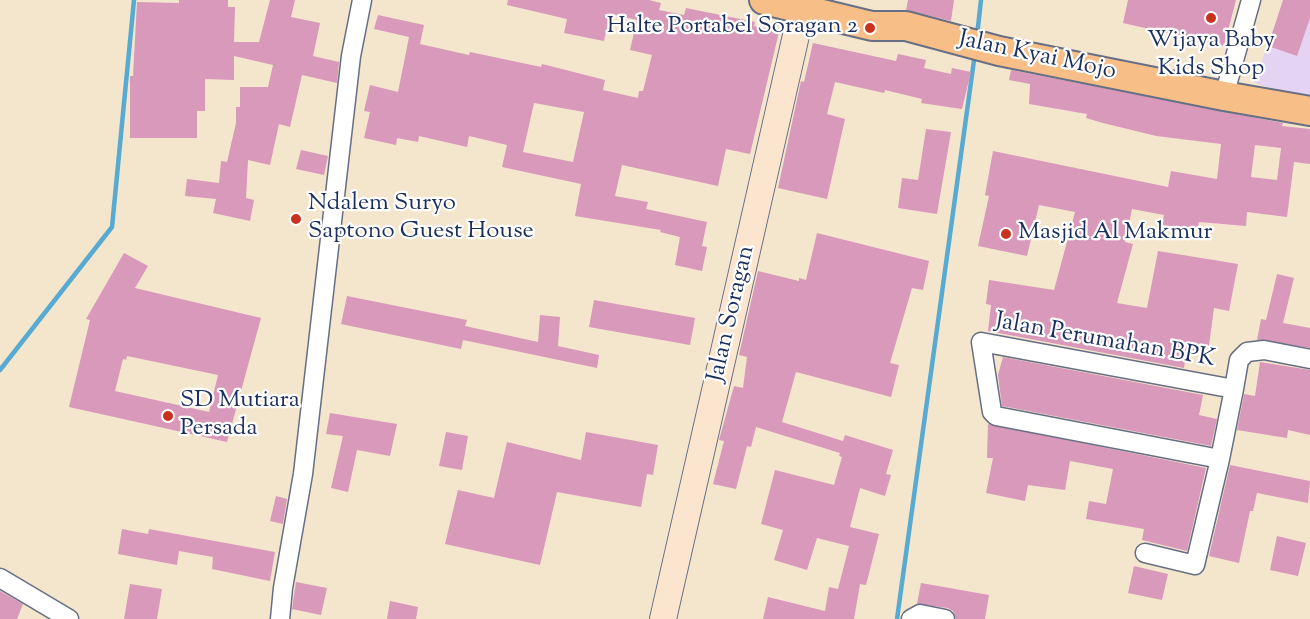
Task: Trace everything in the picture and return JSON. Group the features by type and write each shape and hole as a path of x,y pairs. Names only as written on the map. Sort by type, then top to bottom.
{"main road":[{"path":"764,0 872,26 906,26"},
{"path":"833,0 877,9 906,26"},
{"name":"Jalan Kyai Mojo","path":"906,26 981,46 1224,96 1310,111"}],"street":[{"path":"286,618 351,56 362,0"},
{"path":"1224,96 1251,0"},
{"name":"Jalan Soragan","path":"663,619 802,9"},
{"name":"Jalan Perumahan BPK","path":"1220,459 996,416 992,412 981,342 1234,389"},
{"name":"Jalan Perumahan BPK","path":"1145,553 1195,566 1220,459 1239,360 1247,352 1264,350 1310,359"},
{"path":"0,578 69,619"},
{"path":"910,619 920,614 945,619"}],"shaded area":[{"path":"1284,0 1310,0 1310,99 1254,83"}],"building":[{"path":"179,0 228,0 228,7 235,7 234,42 259,42 270,0 295,0 291,17 320,23 313,56 339,62 337,83 302,75 290,127 279,124 270,165 248,160 246,198 254,200 250,221 213,213 216,199 185,196 187,179 219,183 221,161 227,162 236,123 236,107 240,107 240,87 268,87 273,65 234,56 234,80 205,79 205,111 197,111 197,138 130,138 130,76 133,76 137,2 179,3"},
{"path":"508,0 649,0 661,3 659,10 684,15 686,8 755,22 754,26 779,32 750,154 726,149 718,186 622,165 615,196 648,202 646,209 707,222 702,246 707,247 702,271 675,265 680,237 660,232 661,230 575,216 581,184 502,167 507,145 469,136 467,147 419,136 418,142 397,138 396,145 364,138 370,112 364,111 370,85 398,92 409,37 374,29 378,15 424,25 420,44 541,67 542,64 605,80 603,90 638,98 639,91 643,91 652,55 630,50 637,20 610,14 604,41 564,33 567,19 507,5","holes":["534,103 584,112 573,162 523,152"]},
{"path":"908,0 954,0 951,21 906,10"},
{"path":"1128,0 1236,0 1224,46 1123,23"},
{"path":"1283,0 1310,0 1310,18 1297,56 1268,46"},
{"path":"813,43 896,61 898,54 926,60 924,68 951,74 952,68 971,72 962,109 921,103 922,99 835,82 827,114 845,119 827,199 778,188 801,81 804,82"},
{"path":"1011,70 1283,123 1282,126 1310,129 1310,164 1294,162 1287,217 1247,212 1246,226 1199,222 1197,230 1162,225 1164,215 1132,209 1125,242 1133,244 1117,303 1147,308 1158,251 1238,264 1229,311 1214,308 1208,353 1187,350 1184,368 988,331 991,305 986,304 989,280 1054,290 1075,212 1039,205 1027,256 978,246 989,196 985,195 993,151 1168,187 1171,171 1217,179 1221,144 1156,136 1086,118 1087,114 1029,104 1030,84 1009,80","holes":["1255,145 1281,148 1277,180 1251,177"]},
{"path":"926,129 951,132 937,214 898,208 902,178 918,180"},
{"path":"301,150 328,156 324,175 296,169"},
{"path":"817,233 929,261 923,290 912,288 890,363 899,365 891,397 796,372 782,422 843,441 845,435 893,450 886,474 891,475 885,496 860,488 850,527 879,534 866,585 860,584 854,619 763,619 768,597 825,611 829,587 838,589 849,546 817,538 807,570 774,560 783,530 761,524 775,470 834,485 842,457 839,456 840,453 756,427 751,447 747,446 736,489 713,484 724,441 719,440 734,386 743,388 747,357 739,355 758,271 799,281 799,278 806,280"},
{"path":"124,253 148,266 135,288 261,318 227,442 69,407 90,320 86,319","holes":["127,356 218,375 209,412 115,391 123,359 126,360"]},
{"path":"1277,274 1294,278 1283,323 1310,328 1310,348 1257,340 1261,319 1266,320"},
{"path":"347,296 467,320 465,326 538,342 540,315 560,317 558,346 599,355 597,368 463,340 461,349 341,324"},
{"path":"594,300 695,318 690,345 589,327"},
{"path":"1003,357 1203,395 1199,415 1217,419 1211,446 1002,406 998,375"},
{"path":"1260,362 1310,370 1310,435 1288,430 1287,438 1237,430 1244,394 1255,396"},
{"path":"330,413 397,424 390,456 357,450 348,492 331,488 343,436 326,434"},
{"path":"988,424 1206,468 1187,551 1142,540 1144,529 1086,519 1089,501 1106,504 1113,469 1070,461 1065,490 1028,485 1025,501 986,493 993,458 987,458"},
{"path":"446,432 468,436 462,470 439,466"},
{"path":"586,432 658,445 653,475 647,474 641,507 557,492 540,565 445,544 458,490 494,498 507,442 581,460"},
{"path":"1230,465 1310,481 1308,503 1257,493 1253,511 1250,511 1239,563 1209,556"},
{"path":"276,496 287,499 283,524 270,521"},
{"path":"122,529 148,534 149,529 275,552 270,581 212,569 213,557 179,551 177,565 118,554"},
{"path":"1277,536 1306,543 1298,576 1270,570"},
{"path":"1134,566 1168,574 1162,600 1128,593"},
{"path":"296,582 327,588 321,615 292,609"},
{"path":"921,583 989,595 985,619 956,619 953,611 948,608 917,604"},
{"path":"130,584 162,589 157,619 124,619"},
{"path":"0,591 23,604 17,619 0,619"},
{"path":"390,601 418,607 416,619 387,619"}],"waterway":[{"path":"0,370 112,227 134,0"},
{"path":"977,36 981,0"},
{"path":"897,619 975,53"}],"place":[{"name":"Wijaya Baby Kids Shop","path":"1211,18"},
{"name":"Halte Portabel Soragan 2","path":"870,28"},
{"name":"Ndalem Suryo Saptono Guest House","path":"296,219"},
{"name":"Masjid Al Makmur","path":"1006,234"},
{"name":"SD Mutiara Persada","path":"168,416"}]}
